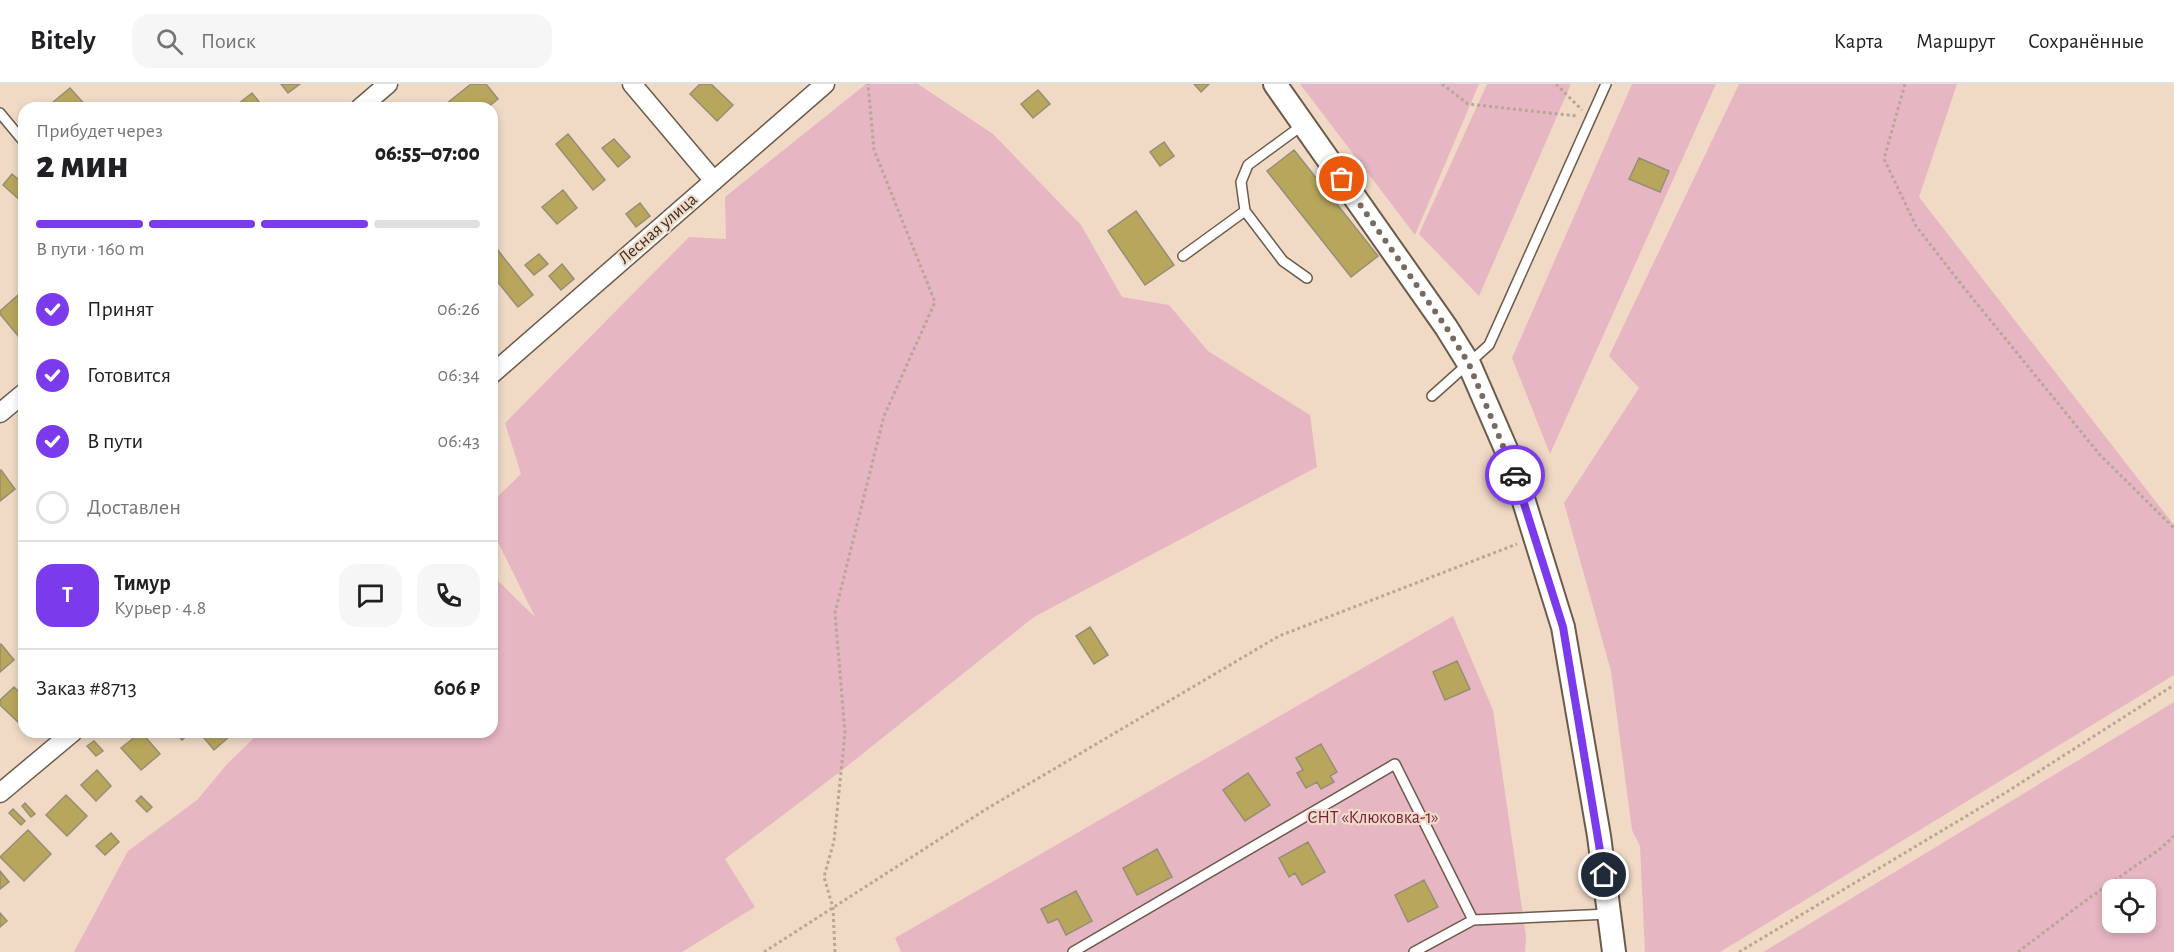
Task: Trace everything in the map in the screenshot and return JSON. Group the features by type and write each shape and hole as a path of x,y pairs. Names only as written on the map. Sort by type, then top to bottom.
{"street":[{"path":"367,102 388,84"},
{"path":"632,84 714,181"},
{"name":"Лесная улица","path":"498,369 825,84"},
{"path":"1275,84 1446,327 1469,364 1512,463 1563,627 1599,836 1614,952"},
{"path":"0,413 18,398"},
{"path":"0,793 66,738"}],"lane":[{"path":"1432,396 1489,345 1605,84"},
{"path":"0,113 18,135"},
{"path":"1304,124 1248,165 1241,182 1245,211 1283,261 1307,278"},
{"path":"1183,256 1245,211"},
{"path":"1073,952 1395,764 1473,920"},
{"path":"1414,952 1473,920 1609,914"}],"path":[{"path":"835,952 833,908 824,877 834,842 845,733 835,613 884,416 935,302 874,150 868,84"},
{"path":"1442,84 1468,104 1590,117"},
{"path":"1556,84 1590,117"},
{"path":"1905,84 1884,159 1916,226 2100,455 2174,528"},
{"path":"764,952 988,808 1279,636 1535,537"},
{"path":"1739,952 2005,793 2174,685"},
{"path":"2018,952 2089,898 2160,849 2174,836"}],"green space":[{"path":"866,84 918,84 993,134 1081,225 1122,297 1169,305 1208,351 1310,415 1317,467 1034,617 841,771 725,859 755,907 682,952 74,952 128,851 197,800 228,763 254,738 498,738 498,581 535,617 498,542 498,496 521,474 505,423 689,237 726,239 725,197"},
{"path":"1300,84 1479,84 1415,235"},
{"path":"1487,84 1571,84 1479,296 1419,234"},
{"path":"1632,84 1716,84 1550,454 1512,358"},
{"path":"1739,84 1957,84 1919,197 2174,525 2174,675 1720,952 1645,952 1640,846 1632,830 1611,671 1564,503 1639,388 1609,356"},
{"name":"СНТ «Клюковка-1»","path":"1453,616 1493,710 1526,936 1525,952 901,952 895,938"},
{"path":"2174,702 2174,952 1763,952"}],"building":[{"path":"281,84 300,84 288,93"},
{"path":"471,84 486,84 498,99 494,102 448,102"},
{"path":"700,84 711,84 733,105 717,121 690,94"},
{"path":"1194,84 1209,84 1201,92"},
{"path":"70,88 83,102 53,102"},
{"path":"1038,90 1050,104 1033,118 1021,104"},
{"path":"252,93 259,102 241,102"},
{"path":"568,134 605,180 593,190 556,144"},
{"path":"614,139 630,157 618,167 602,148"},
{"path":"1164,142 1174,156 1160,166 1150,152"},
{"path":"1294,150 1378,256 1351,277 1267,171"},
{"path":"1639,158 1669,171 1660,192 1629,179"},
{"path":"12,174 18,179 18,198 3,185"},
{"path":"563,190 577,208 557,224 542,207"},
{"path":"640,203 650,216 636,227 626,214"},
{"path":"1136,211 1174,265 1145,285 1108,231"},
{"path":"498,250 533,295 518,307 498,282"},
{"path":"539,254 548,264 534,275 525,265"},
{"path":"562,264 574,279 561,290 549,276"},
{"path":"18,295 18,336 0,314 0,311"},
{"path":"0,471 15,489 0,501"},
{"path":"1090,627 1108,655 1094,664 1076,636"},
{"path":"0,645 14,660 0,672"},
{"path":"1457,661 1470,689 1445,700 1433,672"},
{"path":"14,687 18,691 18,722 0,705 0,700"},
{"path":"134,738 146,738 160,754 141,770 121,748"},
{"path":"204,738 228,738 214,750"},
{"path":"94,741 103,751 96,756 87,746"},
{"path":"1321,744 1337,772 1330,776 1334,782 1321,789 1317,782 1306,788 1297,773 1303,770 1296,758"},
{"path":"97,770 111,786 96,801 81,785"},
{"path":"1248,773 1270,805 1245,821 1223,790"},
{"path":"66,795 87,816 67,836 46,815"},
{"path":"141,796 152,807 147,812 136,801"},
{"path":"25,803 35,814 31,817 22,806"},
{"path":"13,809 25,821 21,825 9,813"},
{"path":"28,830 51,854 24,881 0,857"},
{"path":"111,833 119,842 105,855 96,846"},
{"path":"1308,842 1325,872 1302,885 1295,873 1289,877 1279,858"},
{"path":"1157,849 1172,877 1137,895 1123,868"},
{"path":"0,871 9,882 0,889"},
{"path":"1424,880 1438,907 1408,922 1395,895"},
{"path":"1076,891 1092,921 1066,935 1058,919 1048,923 1041,909"},
{"path":"0,913 7,921 0,927"}],"way so far":[{"path":"1342,179 1446,327 1469,364 1512,463 1515,475"}],"route":[{"path":"1515,475 1563,627 1604,875"}]}
